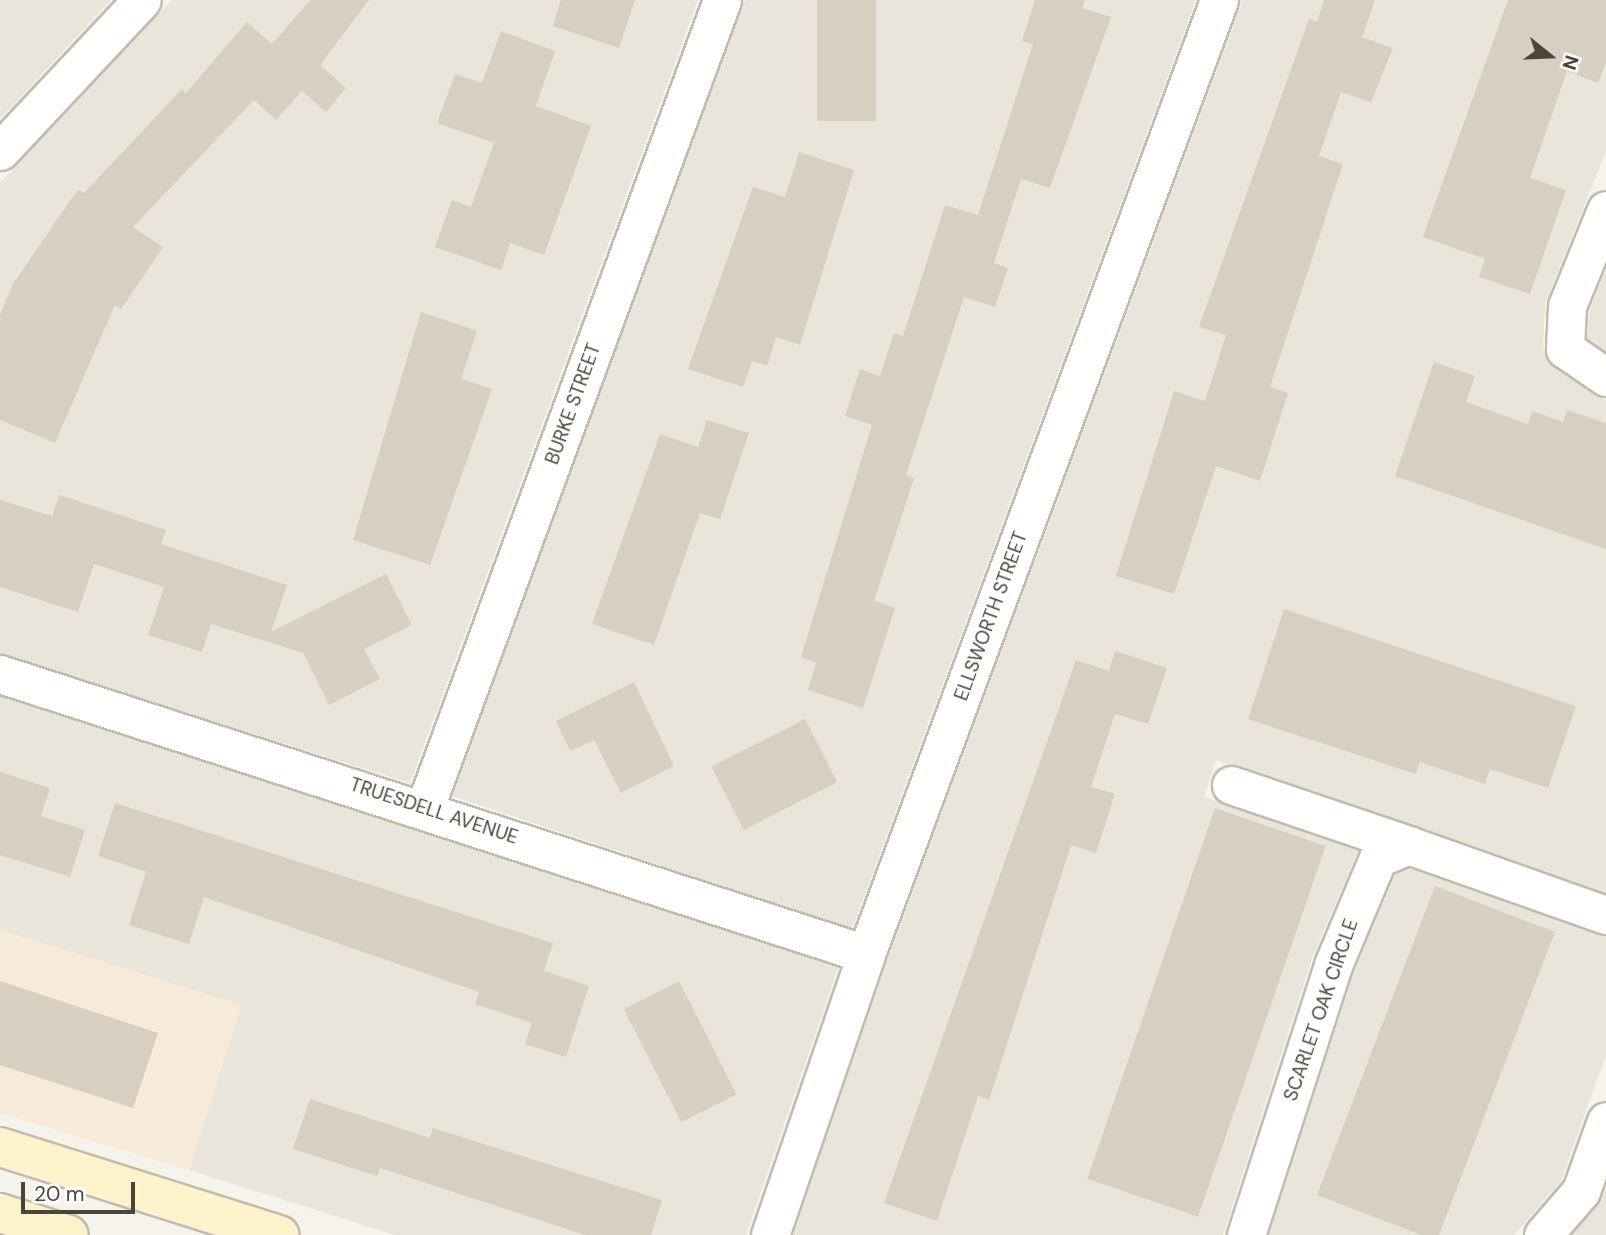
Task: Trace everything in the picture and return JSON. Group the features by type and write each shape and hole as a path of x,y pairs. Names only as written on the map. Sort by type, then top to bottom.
{"main road":[{"path":"0,1147 279,1235"},
{"path":"0,1213 69,1235"}],"street":[{"path":"0,151 142,0"},
{"name":"BURKE STREET","path":"425,807 722,0"},
{"name":"ELLSWORTH STREET","path":"770,1235 866,954 1219,0"},
{"path":"1606,210 1567,306 1565,349 1606,377"},
{"name":"TRUESDELL AVENUE","path":"0,674 425,807 866,954"},
{"path":"1231,785 1606,915"},
{"name":"SCARLET OAK CIRCLE","path":"1246,1235 1333,965 1378,858 1408,845"},
{"path":"1543,1235 1581,1191 1606,1121"}],"shaded area":[{"path":"0,0 111,0 0,119"},
{"path":"172,0 698,0 410,783 0,654 0,183"},
{"path":"745,0 1196,0 852,929 452,796"},
{"path":"1243,0 1606,0 1606,151 1545,304 1543,346 1552,365 1606,401 1606,894 1216,760 1204,797 1359,849 1312,958 1223,1235 793,1235 887,961"},
{"path":"1606,269 1606,353 1587,340 1589,312"},
{"path":"0,695 839,965 746,1235 395,1235 189,1170 241,1005 0,930"},
{"path":"1410,867 1606,936 1606,1055 1561,1181 1514,1235 1269,1235 1354,972 1396,873"},
{"path":"0,930 241,1005 189,1170 0,1113"},
{"path":"1606,1188 1606,1235 1571,1235 1602,1199"}],"building":[{"path":"310,0 369,0 320,65 346,88 326,112 302,91 276,120 254,100 133,227 163,247 121,309 115,305 55,443 0,420 0,314 13,284 78,189 84,193 182,89 186,93 247,22 272,44"},
{"path":"561,0 635,0 619,48 553,26"},
{"path":"817,0 876,0 876,121 817,121"},
{"path":"1035,0 1085,0 1082,8 1111,17 1050,188 1021,179 994,263 1008,268 995,307 964,297 906,475 914,478 874,601 895,608 863,708 808,690 816,663 801,657 872,425 845,416 860,369 880,376 894,333 903,336 945,205 978,215 1033,44 1022,41"},
{"path":"1324,0 1375,0 1362,37 1393,48 1371,102 1341,92 1319,156 1343,164 1270,387 1288,393 1260,481 1216,466 1174,594 1116,576 1174,391 1205,401 1226,335 1199,327 1309,19 1317,22"},
{"path":"1508,0 1606,0 1606,62 1598,83 1567,71 1530,178 1566,190 1530,294 1479,277 1485,259 1423,237"},
{"path":"501,31 555,51 536,106 591,126 544,255 510,243 501,270 435,247 452,200 471,207 494,143 437,123 455,74 482,83"},
{"path":"799,152 854,170 800,345 776,337 767,366 752,361 743,387 688,369 753,187 785,197"},
{"path":"421,312 477,331 461,379 492,389 430,565 353,540"},
{"path":"1434,362 1475,376 1466,402 1528,424 1532,411 1563,422 1567,410 1606,423 1606,549 1395,476"},
{"path":"707,420 749,433 720,519 700,513 654,645 592,624 660,434 698,447"},
{"path":"59,495 166,530 161,544 287,585 271,632 386,574 412,625 364,649 380,679 329,705 303,653 211,624 202,652 148,635 164,587 94,564 78,612 0,587 0,500 52,516"},
{"path":"1284,609 1576,706 1548,788 1490,769 1485,784 1420,762 1416,774 1248,719"},
{"path":"1115,651 1167,668 1148,724 1115,714 1091,787 1115,794 1096,853 1071,845 989,1100 978,1096 937,1221 884,1203 1076,660 1109,671"},
{"path":"634,682 674,766 621,793 594,740 570,751 556,721"},
{"path":"805,719 837,782 744,830 711,767"},
{"path":"0,772 50,788 41,816 85,830 70,877 0,855"},
{"path":"115,803 553,943 544,971 589,986 566,1057 525,1044 532,1023 475,1004 479,992 204,897 189,944 129,925 146,872 98,856"},
{"path":"1215,808 1326,846 1198,1217 1087,1179"},
{"path":"1435,886 1555,932 1439,1235 1421,1235 1317,1195"},
{"path":"0,981 158,1033 133,1108 0,1065"},
{"path":"679,981 737,1094 681,1122 624,1009"},
{"path":"310,1099 430,1138 433,1128 662,1200 651,1235 585,1235 380,1168 377,1176 293,1149"}]}
